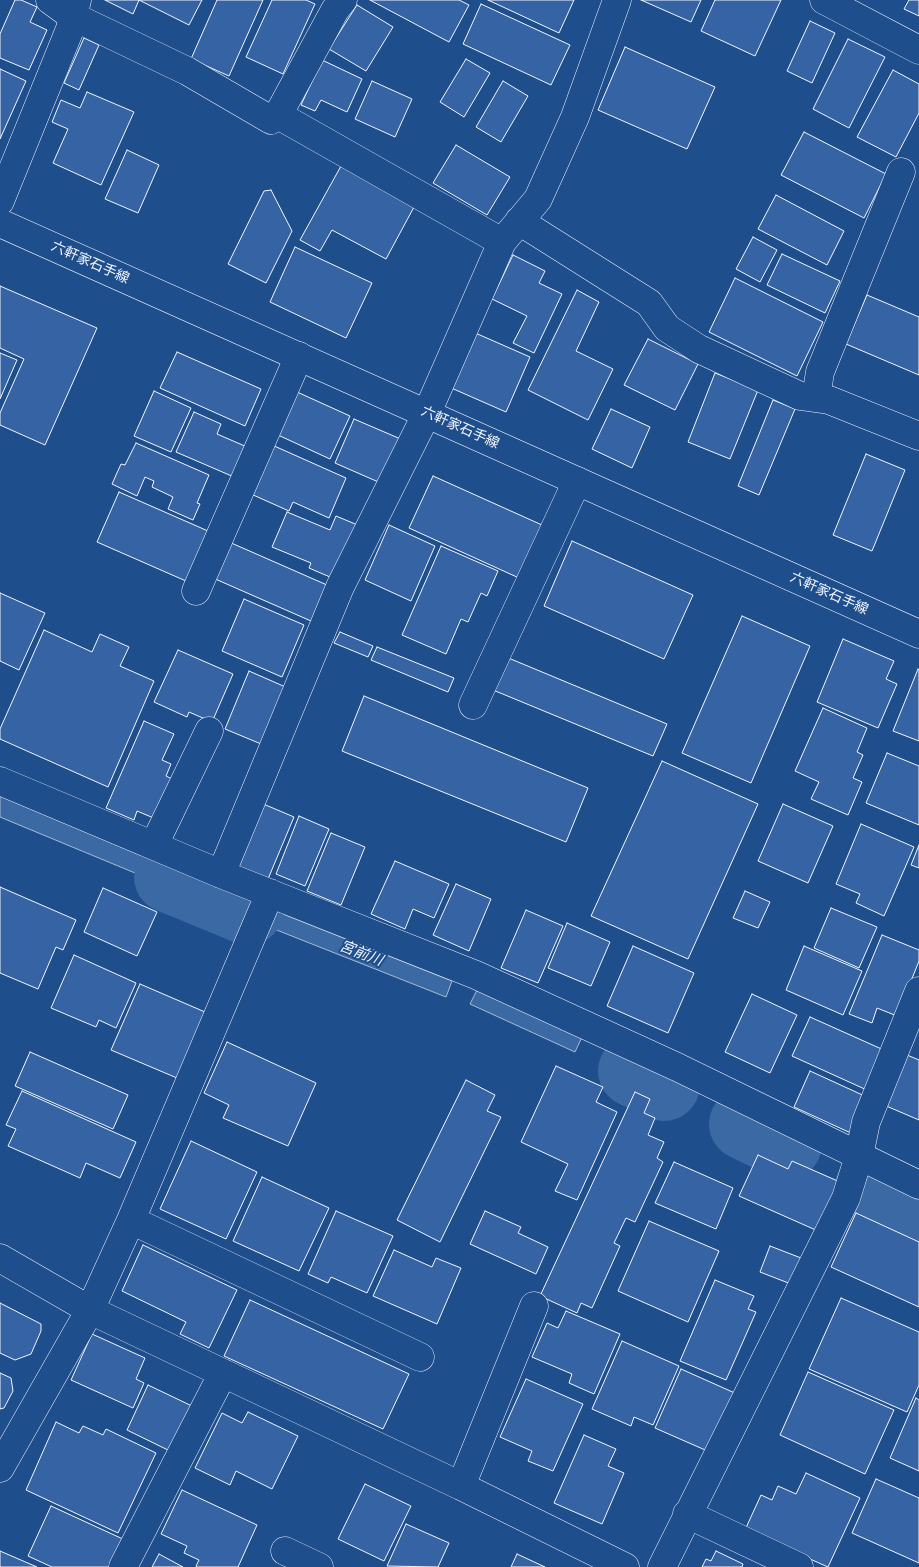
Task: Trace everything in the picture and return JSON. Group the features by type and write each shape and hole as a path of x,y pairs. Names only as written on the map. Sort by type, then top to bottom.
{"street":[{"path":"50,0 62,7 74,8 271,120 278,115 335,10 343,0"},
{"path":"221,874 340,588 426,413 502,242 538,199 575,117 617,0"},
{"path":"824,0 919,50"},
{"path":"0,201 70,29 74,8"},
{"path":"278,115 502,242"},
{"path":"816,398 820,372 901,172"},
{"path":"519,221 649,303 667,328 699,349 800,396 829,400 919,436"},
{"name":"六軒家石手線","path":"0,223 919,634"},
{"path":"196,591 299,356"},
{"path":"473,705 576,480"},
{"path":"154,845 209,731"},
{"path":"0,782 221,874 476,975 677,1067 919,1185"},
{"path":"0,1468 90,1310 131,1220 270,893"},
{"path":"662,1567 846,1198 866,1122 919,991"},
{"path":"131,1220 420,1357"},
{"path":"0,1258 90,1310 461,1486 625,1567"},
{"path":"461,1486 534,1306"},
{"path":"123,1567 223,1373"},
{"path":"687,1514 799,1567"},
{"path":"285,1551 319,1567"}],"water":[{"path":"0,796 142,856 135,873 0,817"},
{"path":"275,911 452,981 446,997 269,927"},
{"path":"477,990 582,1037 575,1052 470,1004"}],"building":[{"path":"15,0 21,0 37,7 30,22 47,30 29,70 0,58 0,34"},
{"path":"105,0 139,0 133,14"},
{"path":"139,0 202,0 189,25"},
{"path":"217,0 263,0 229,76 191,59"},
{"path":"272,0 306,0 315,4 283,74 246,57"},
{"path":"370,0 459,0 469,5 449,42"},
{"path":"488,0 574,0 559,33"},
{"path":"641,0 701,0 691,22"},
{"path":"715,0 781,0 755,56 701,31"},
{"path":"909,0 919,0 919,16 904,9"},
{"path":"481,4 570,45 551,85 463,44"},
{"path":"357,5 393,27 366,71 329,49"},
{"path":"810,21 835,33 812,83 787,71"},
{"path":"84,38 99,45 79,90 64,83"},
{"path":"848,39 885,57 849,128 813,109"},
{"path":"625,47 715,87 687,149 598,110"},
{"path":"466,59 490,73 464,117 440,102"},
{"path":"322,60 362,79 347,112 321,100 315,111 301,105"},
{"path":"0,69 26,81 0,139"},
{"path":"893,70 919,84 919,113 896,157 857,137"},
{"path":"372,81 412,99 395,137 355,119"},
{"path":"503,81 528,96 501,142 476,127"},
{"path":"87,92 134,112 101,185 53,163 68,129 52,122 61,100 80,108"},
{"path":"804,132 886,174 864,218 781,175"},
{"path":"456,145 510,177 487,215 433,183"},
{"path":"127,150 159,165 138,213 105,199"},
{"path":"341,166 414,207 386,259 332,230 320,251 300,240"},
{"path":"271,190 292,231 266,283 228,264 264,191"},
{"path":"776,195 844,231 827,265 758,229"},
{"path":"753,237 777,250 760,282 736,269"},
{"path":"295,247 372,283 346,338 270,302"},
{"path":"782,254 840,281 825,313 767,285"},
{"path":"513,255 545,271 539,283 562,294 534,353 513,343 527,316 492,299"},
{"path":"735,278 823,322 797,376 709,332"},
{"path":"0,286 97,328 45,445 0,425 0,413 24,359 0,348"},
{"path":"577,290 599,302 576,351 613,369 588,420 528,390"},
{"path":"867,295 919,317 919,375 846,344"},
{"path":"473,332 530,357 506,412 449,387"},
{"path":"648,339 698,364 675,410 624,385"},
{"path":"177,352 261,389 245,426 160,388"},
{"path":"0,353 17,360 0,399"},
{"path":"715,373 758,390 730,459 688,442"},
{"path":"154,391 191,408 171,452 134,436"},
{"path":"297,392 350,416 330,459 278,435"},
{"path":"773,400 795,409 759,495 738,486"},
{"path":"611,409 650,427 632,468 592,449"},
{"path":"194,412 221,424 217,434 247,447 234,477 176,452"},
{"path":"354,419 403,440 383,484 335,463"},
{"path":"136,443 209,475 197,503 200,504 193,520 168,509 173,497 152,487 154,481 145,477 137,496 112,484 121,464 125,465"},
{"path":"272,445 346,478 329,518 293,502 289,511 251,494"},
{"path":"866,454 905,470 872,551 833,535"},
{"path":"433,476 542,525 519,578 409,528"},
{"path":"119,492 208,531 186,581 97,542"},
{"path":"287,512 330,530 336,516 360,526 337,580 309,568 311,563 272,547"},
{"path":"389,525 435,546 411,601 365,580"},
{"path":"572,541 693,595 664,659 544,606"},
{"path":"229,542 327,585 311,621 213,578"},
{"path":"441,546 498,571 487,596 481,593 468,622 461,619 446,654 402,635"},
{"path":"0,593 45,613 19,670 0,661"},
{"path":"244,599 304,625 282,677 222,651"},
{"path":"742,616 810,646 751,783 682,753"},
{"path":"44,630 92,652 100,634 129,647 120,666 154,681 108,787 0,739 0,729"},
{"path":"340,632 373,646 368,657 334,643"},
{"path":"843,639 894,661 886,679 897,684 878,728 817,702"},
{"path":"377,647 454,678 448,692 371,660"},
{"path":"178,650 233,674 212,722 189,712 187,717 154,702"},
{"path":"506,657 667,724 653,756 493,690"},
{"path":"919,670 919,741 893,731"},
{"path":"249,671 290,689 266,746 225,729"},
{"path":"364,696 588,788 566,842 342,751"},
{"path":"823,708 867,728 857,752 863,755 853,778 862,782 848,815 811,799 819,782 795,771"},
{"path":"144,721 174,734 162,760 171,764 166,776 174,780 156,819 137,811 134,820 106,808"},
{"path":"887,753 919,766 919,825 866,803"},
{"path":"662,761 758,804 688,959 591,916"},
{"path":"261,803 294,817 268,879 236,866"},
{"path":"783,804 833,826 808,883 758,861"},
{"path":"299,816 329,829 305,886 276,874"},
{"path":"861,824 914,847 884,916 856,903 860,894 836,884"},
{"path":"331,833 365,847 341,905 307,891"},
{"path":"919,845 919,868 911,865"},
{"path":"395,861 449,884 434,918 413,909 405,929 371,914"},
{"path":"456,884 491,899 469,951 433,935"},
{"path":"0,887 76,920 63,950 56,947 38,989 0,973"},
{"path":"103,888 157,912 137,956 84,932"},
{"path":"745,891 770,902 758,928 733,918"},
{"path":"831,908 877,927 859,968 814,948"},
{"path":"526,910 563,926 538,983 501,968"},
{"path":"567,923 610,942 591,986 548,968"},
{"path":"882,935 919,950 919,961 897,1016 877,1008 872,1023 849,1014"},
{"path":"633,946 694,973 668,1033 607,1006"},
{"path":"804,946 862,971 843,1015 786,990"},
{"path":"74,955 136,983 116,1028 99,1020 96,1027 51,1008"},
{"path":"140,984 205,1012 177,1078 111,1050"},
{"path":"752,994 797,1015 770,1073 725,1052"},
{"path":"810,1017 886,1051 869,1091 792,1056"},
{"path":"227,1042 316,1083 288,1146 223,1118 229,1105 204,1093"},
{"path":"30,1052 128,1095 113,1129 15,1086"},
{"path":"907,1055 919,1060 919,1120 884,1105"},
{"path":"556,1066 603,1087 596,1102 617,1112 577,1200 555,1191 568,1164 521,1142"},
{"path":"810,1071 869,1098 853,1134 794,1107"},
{"path":"466,1080 495,1095 487,1111 501,1117 440,1242 397,1220"},
{"path":"22,1091 136,1142 120,1178 86,1163 80,1178 8,1146 16,1129 6,1125"},
{"path":"635,1092 650,1099 644,1113 655,1118 648,1135 664,1142 657,1158 663,1162 635,1222 626,1218 614,1243 620,1246 592,1308 581,1303 577,1313 540,1296"},
{"path":"191,1141 257,1172 226,1239 160,1209"},
{"path":"758,1155 788,1169 792,1161 840,1182 818,1231 739,1196"},
{"path":"674,1162 733,1188 716,1229 655,1203"},
{"path":"262,1177 329,1208 299,1271 233,1241"},
{"path":"336,1211 393,1236 367,1293 331,1277 328,1283 308,1274"},
{"path":"485,1211 521,1227 518,1233 548,1247 536,1274 470,1244"},
{"path":"856,1213 919,1242 919,1307 831,1267"},
{"path":"649,1221 719,1251 688,1322 618,1291"},
{"path":"143,1245 237,1290 209,1348 180,1334 186,1322 122,1291"},
{"path":"770,1246 801,1258 791,1284 760,1272"},
{"path":"394,1250 432,1267 436,1258 461,1268 437,1324 373,1296"},
{"path":"715,1280 754,1296 748,1309 756,1312 726,1380 680,1361"},
{"path":"841,1298 919,1332 919,1385 907,1412 809,1369"},
{"path":"250,1300 409,1374 383,1429 224,1356"},
{"path":"0,1303 41,1324 41,1331 31,1354 15,1360 0,1353"},
{"path":"566,1311 620,1334 594,1394 569,1383 572,1374 532,1357 547,1323 558,1328"},
{"path":"92,1334 145,1358 136,1379 144,1383 133,1408 71,1380"},
{"path":"622,1341 679,1366 653,1425 634,1417 631,1426 592,1409"},
{"path":"681,1369 737,1394 712,1453 655,1428"},
{"path":"808,1372 894,1410 865,1474 780,1435"},
{"path":"0,1373 11,1378 13,1391 4,1408 0,1409"},
{"path":"526,1379 583,1404 553,1471 528,1461 532,1451 500,1437"},
{"path":"148,1385 194,1407 172,1452 127,1430"},
{"path":"916,1398 919,1400 919,1471 890,1458"},
{"path":"248,1412 298,1436 272,1489 236,1471 230,1485 195,1468 222,1413 242,1423"},
{"path":"56,1422 79,1433 83,1426 103,1435 106,1429 156,1453 118,1533 26,1490"},
{"path":"584,1435 616,1449 608,1466 624,1473 602,1524 554,1503"},
{"path":"806,1473 860,1498 828,1567 745,1530 761,1495 772,1500 778,1486 796,1494"},
{"path":"876,1479 919,1498 919,1563 852,1533"},
{"path":"365,1484 411,1506 384,1561 338,1539"},
{"path":"182,1490 257,1525 238,1567 197,1567 199,1560 184,1553 187,1546 161,1534"},
{"path":"51,1506 125,1540 112,1567 52,1567 28,1556"},
{"path":"406,1524 449,1543 438,1567 387,1566"},
{"path":"0,1551 37,1567 0,1567"},
{"path":"716,1551 743,1564 742,1567 702,1567 706,1559 711,1561"},
{"path":"159,1554 183,1567 152,1567"},
{"path":"517,1554 545,1567 511,1567"}],"waterway":[{"name":"宮前川","path":"170,877 248,909"},
{"name":"宮前川","path":"634,1071 664,1085"},
{"name":"宮前川","path":"745,1124 786,1144"},
{"name":"宮前川","path":"871,1187 909,1207"}]}
